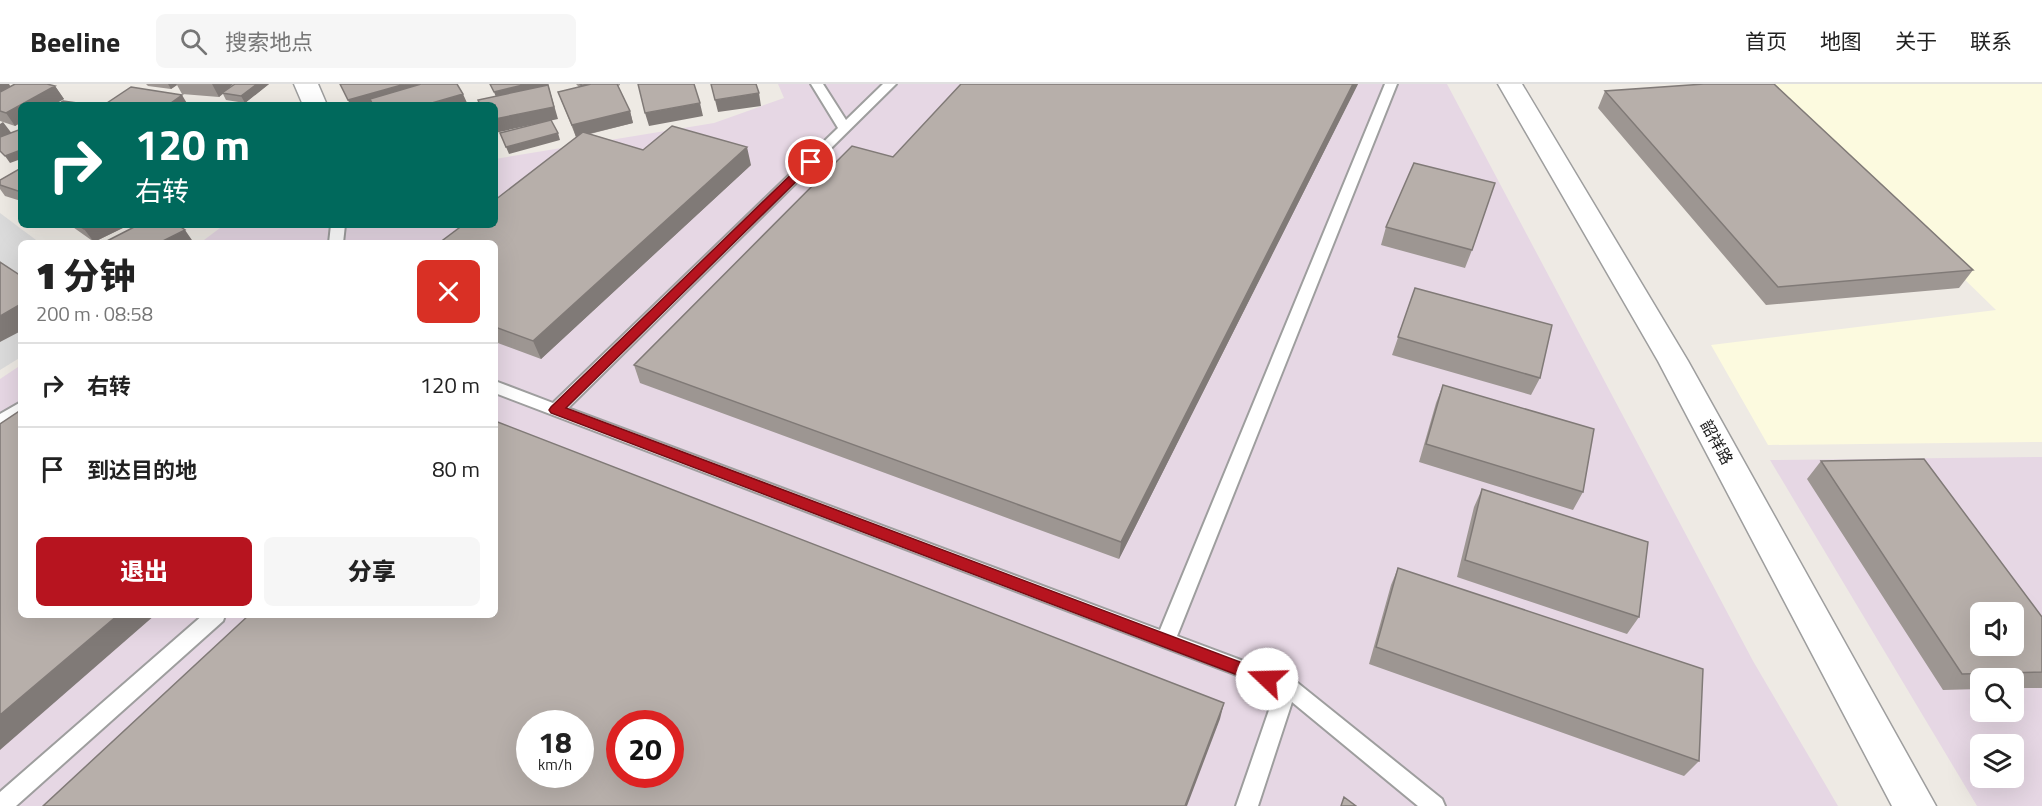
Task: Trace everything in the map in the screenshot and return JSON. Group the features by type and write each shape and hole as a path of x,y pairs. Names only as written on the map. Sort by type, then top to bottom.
{"street":[{"path":"306,84 314,102"},
{"name":"韶祥路","path":"1510,84 1673,361 1915,806"}],"lane":[{"path":"817,84 845,129"},
{"path":"556,410 890,84"},
{"path":"1165,640 1391,84"},
{"path":"498,388 1287,686 1434,806"},
{"path":"0,422 18,410"},
{"path":"0,806 213,618"},
{"path":"1247,806 1287,686"}],"shaded area":[{"path":"778,84 1447,84 1753,661 1838,806 0,806 0,379 18,367 18,618 498,618 498,240 204,240 220,228 498,228 498,159 714,123 784,98"},
{"path":"1764,84 2042,84 2042,442 1768,445 1711,345 1996,310"},
{"path":"0,213 36,240 18,240 18,359 0,370"},
{"path":"2042,457 2042,806 1977,806 1770,460"}],"building":[{"path":"15,84 55,86 26,102 18,102 18,106 6,113 0,111 0,92"},
{"path":"235,84 257,84 241,96 222,93"},
{"path":"340,84 405,84 348,100"},
{"path":"421,84 457,84 463,94 435,102 372,102 370,99"},
{"path":"490,84 527,84 494,92"},
{"path":"591,84 617,84 630,111 572,125 558,92"},
{"path":"638,84 694,84 700,103 645,113"},
{"path":"711,84 756,84 759,93 715,100"},
{"path":"961,84 1353,84 1121,542 634,365 852,146 893,157"},
{"path":"1704,84 1774,84 1973,270 1778,287 1605,91"},
{"path":"548,85 554,107 498,118 498,102 479,102 478,100"},
{"path":"131,87 182,95 172,102 108,102"},
{"path":"551,120 558,133 506,147 500,133"},
{"path":"672,126 747,147 533,341 498,328 498,240 443,240 459,228 498,228 498,198 583,132 643,150"},
{"path":"18,130 18,151 5,156 0,151 0,137"},
{"path":"1414,163 1495,183 1472,250 1386,227"},
{"path":"18,170 18,191 0,185 0,180"},
{"path":"132,228 182,228 185,230 165,240 109,240"},
{"path":"0,262 18,274 18,306 0,316"},
{"path":"1415,288 1552,325 1540,378 1398,337"},
{"path":"1443,385 1594,429 1583,492 1426,444"},
{"path":"18,412 18,618 114,618 0,715 0,424"},
{"path":"498,422 1224,703 1185,806 43,806 246,618 498,618"},
{"path":"1924,459 2042,617 2042,672 2024,672 2024,668 1970,668 1970,674 1962,674 1821,461"},
{"path":"1482,489 1648,542 1639,617 1465,560"},
{"path":"1398,568 1703,669 1699,761 1376,647"},
{"path":"1344,797 1356,806 1341,806"}],"route":[{"path":"811,162 556,410 1267,679"}]}
